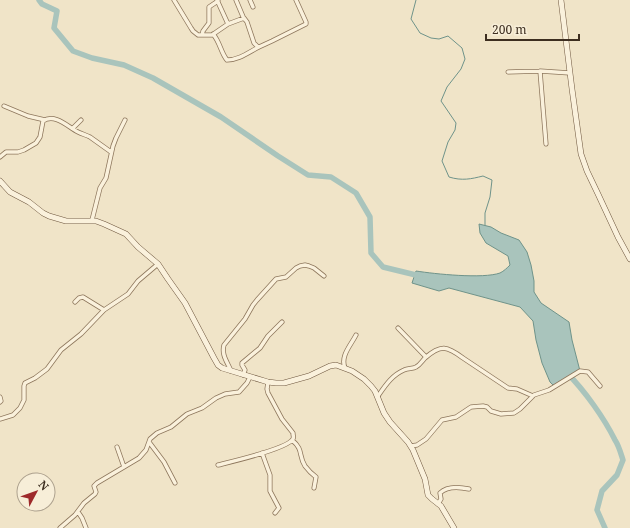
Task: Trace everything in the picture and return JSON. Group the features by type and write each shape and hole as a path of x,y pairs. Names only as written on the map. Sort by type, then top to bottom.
{"street":[{"path":"174,0 196,34 213,34 228,24 242,18 244,19"},
{"path":"236,0 254,43 259,47"},
{"path":"250,0 253,7"},
{"path":"213,34 218,40 227,60 241,56 306,25 296,0"},
{"path":"561,0 579,146 584,166 630,259"},
{"path":"202,35 209,23 209,7 217,1 228,24"},
{"path":"508,72 540,71 570,73"},
{"path":"540,71 546,144"},
{"path":"4,106 28,116 44,120 58,120 111,152"},
{"path":"0,156 6,152 18,152 24,150 36,143 40,137 44,120"},
{"path":"73,128 81,120"},
{"path":"92,220 100,188 106,178 111,152 125,120"},
{"path":"0,181 10,192 49,216 66,221 92,220 126,234 138,247 158,264 185,303 217,363 222,368 231,372 268,382 284,383 309,376 333,365 345,368 368,381 378,396 384,413 411,446 424,474 428,495 445,512 454,528"},
{"path":"0,419 13,415 18,411 24,400 25,384 47,369 61,350 81,334 104,310 128,294 138,281 158,264"},
{"path":"231,372 224,357 224,345 245,319 253,305 264,291 278,278 286,276 300,266 309,266 314,268 324,276"},
{"path":"75,302 79,298 83,297 104,310"},
{"path":"243,375 245,370 242,363 260,348 268,336 282,322"},
{"path":"398,328 426,357"},
{"path":"345,368 343,364 344,356 356,335"},
{"path":"378,396 391,379 402,371 415,368 426,357 440,348 453,350 508,388 521,390 533,396"},
{"path":"411,446 426,439 442,420 456,417 471,407 483,406 487,407 491,411 501,414 514,413 533,396 546,392 580,371 588,372 600,386"},
{"path":"60,528 78,512 84,503 96,494 94,486 97,483 139,458 146,450 152,437 157,433 171,426 187,414 202,408 216,398 225,394 239,392 247,384 250,377"},
{"path":"218,465 271,450 292,440 294,436 293,433 282,419 266,389 268,382"},
{"path":"0,397 0,402"},
{"path":"292,440 301,450 305,466 316,477 314,488"},
{"path":"149,442 164,462 175,483"},
{"path":"116,447 124,467"},
{"path":"262,453 270,475 270,490 279,508 275,513"},
{"path":"438,504 441,499 440,493 446,489 469,489"},
{"path":"78,512 86,528"}],"water":[{"path":"479,224 491,227 501,233 519,240 527,252 531,265 534,281 534,292 541,303 569,322 580,371 554,386 550,382 542,363 533,321 520,307 449,288 439,291 412,283 416,271 446,275 482,276 500,273 507,268 510,265 508,256 486,243 480,233"}],"waterway":[{"path":"39,0 42,4 57,11 54,28 73,51 92,58 124,65 153,78 221,117 308,175 331,177 356,193 370,217 371,253 383,267 420,276"},
{"path":"416,0 411,19 420,33 431,38 439,39 448,36 462,48 465,59 461,69 447,87 441,101 456,123 455,130 448,142 442,161 449,177 466,179 483,176 492,180 490,197 485,213 485,225"},
{"path":"567,373 581,388 600,414 616,442 623,460 617,475 602,491 597,510 605,528"}]}
